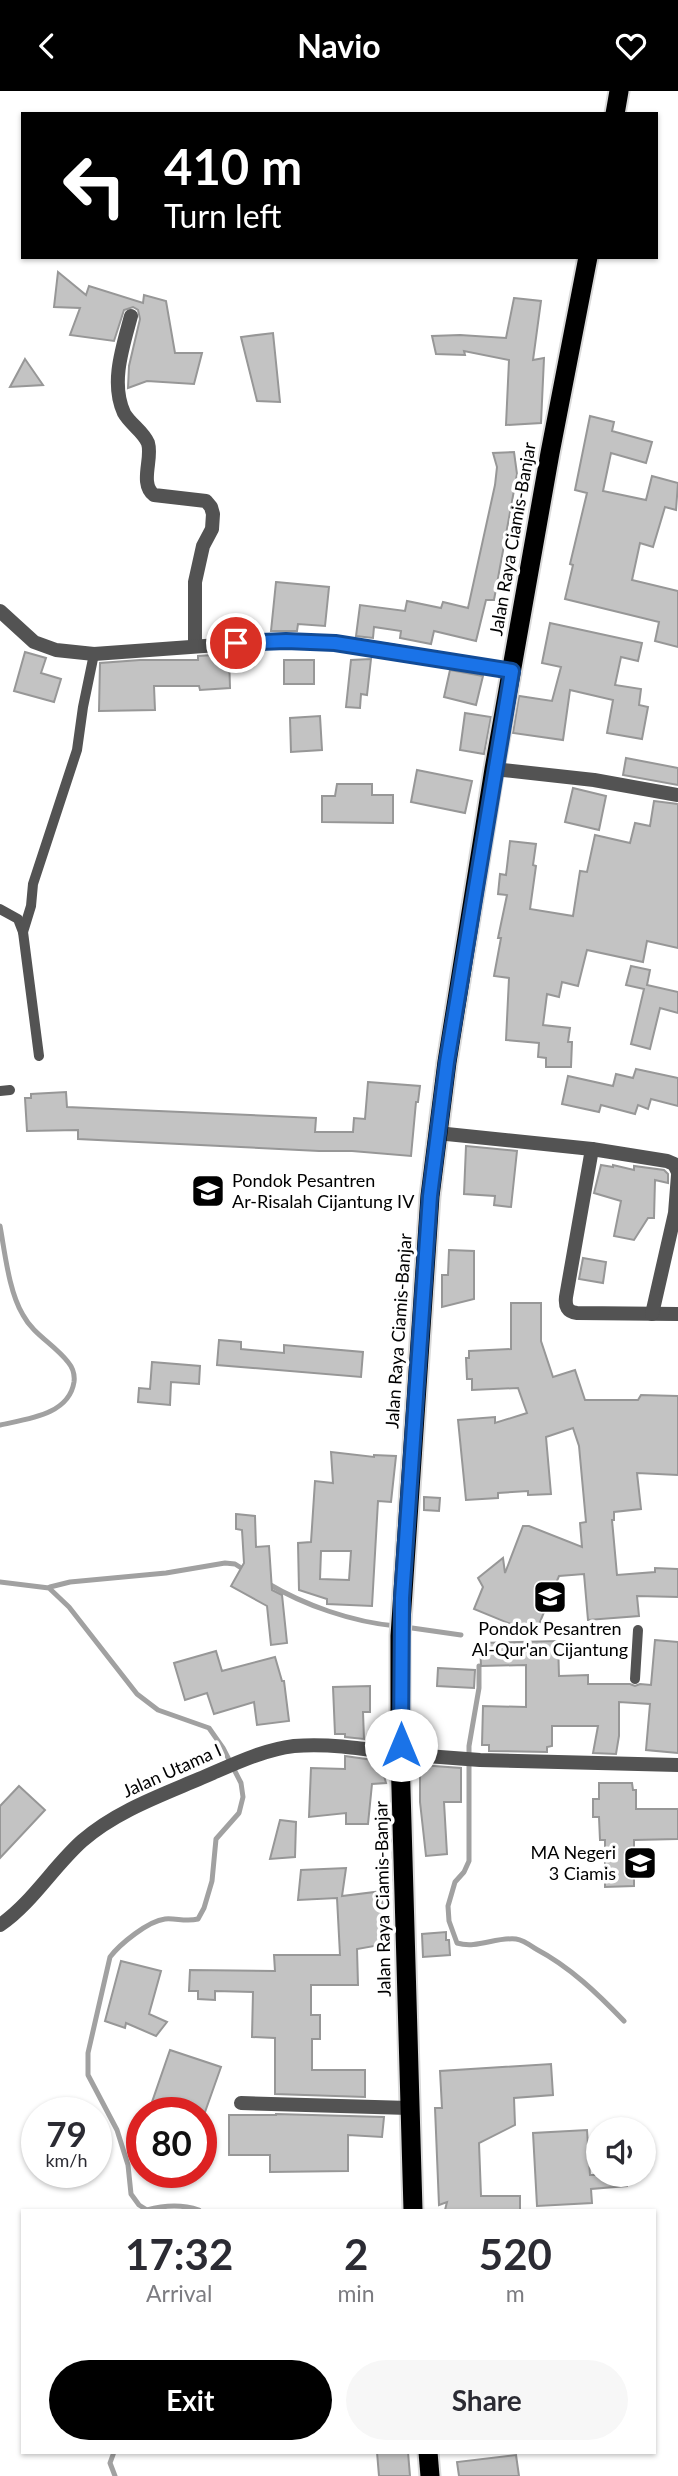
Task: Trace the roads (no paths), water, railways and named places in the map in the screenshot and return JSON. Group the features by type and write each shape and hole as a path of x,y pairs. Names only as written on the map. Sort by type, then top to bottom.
{"highway":[{"path":"615,112 619,91"},
{"name":"Jalan Raya Ciamis-Banjar","path":"413,2209 400,1754 401,1616 430,1196 437,1133 494,769 550,453 589,259"},
{"path":"428,2454 430,2476"}],"street":[{"path":"131,316 122,352 117,392 124,412 148,441 150,458 147,481 150,491 154,495 205,501 211,507 213,515 212,529 203,546 195,582 195,646"},
{"path":"0,611 34,642 56,650 94,654 286,641 335,643 512,671"},
{"path":"494,769 594,780 678,795"},
{"path":"437,1133 592,1149 674,1164 678,1173 677,1214 652,1314"},
{"path":"592,1149 566,1297 567,1308 577,1313 678,1314"},
{"name":"Jalan Utama I","path":"0,1925 95,1830 155,1798 249,1758 281,1748 335,1745 400,1754 480,1760 678,1765"},
{"path":"241,2102 410,2108"}],"lane":[{"path":"23,932 31,907 33,884 77,750 94,654"},
{"path":"0,909 18,919 23,932 38,1056"},
{"path":"635,1679 638,1630"}],"waterway":[{"path":"0,1226 8,1272 18,1306 32,1328 70,1364 74,1379 70,1393 56,1409 0,1425"},
{"path":"50,1587 70,1582 166,1573 225,1563 235,1564 246,1571"},
{"path":"0,1582 49,1588 69,1607 137,1694 158,1710 209,1728 241,1783 243,1797 239,1813 216,1839 212,1881 198,1919 165,1919 151,1924 120,1946 110,1957 88,2053 88,2075 117,2130 128,2165 131,2194 145,2209"},
{"path":"267,1583 329,1611 362,1621 396,1626"},
{"path":"405,1627 461,1635"},
{"path":"479,1666 479,1688 469,1746 469,1861 455,1882 448,1906 449,1921 457,1943 472,1945 508,1939 524,1942 572,1972 624,2021"},
{"path":"151,2209 173,2206 195,2209"},
{"path":"113,2454 110,2463 115,2476"}],"place":[{"name":"Pondok Pesantren Ar-Risalah Cijantung IV","path":"208,1191"},
{"name":"Pondok Pesantren Al-Qur'an Cijantung","path":"550,1597"},
{"name":"MA Negeri 3 Ciamis","path":"640,1863"}]}
